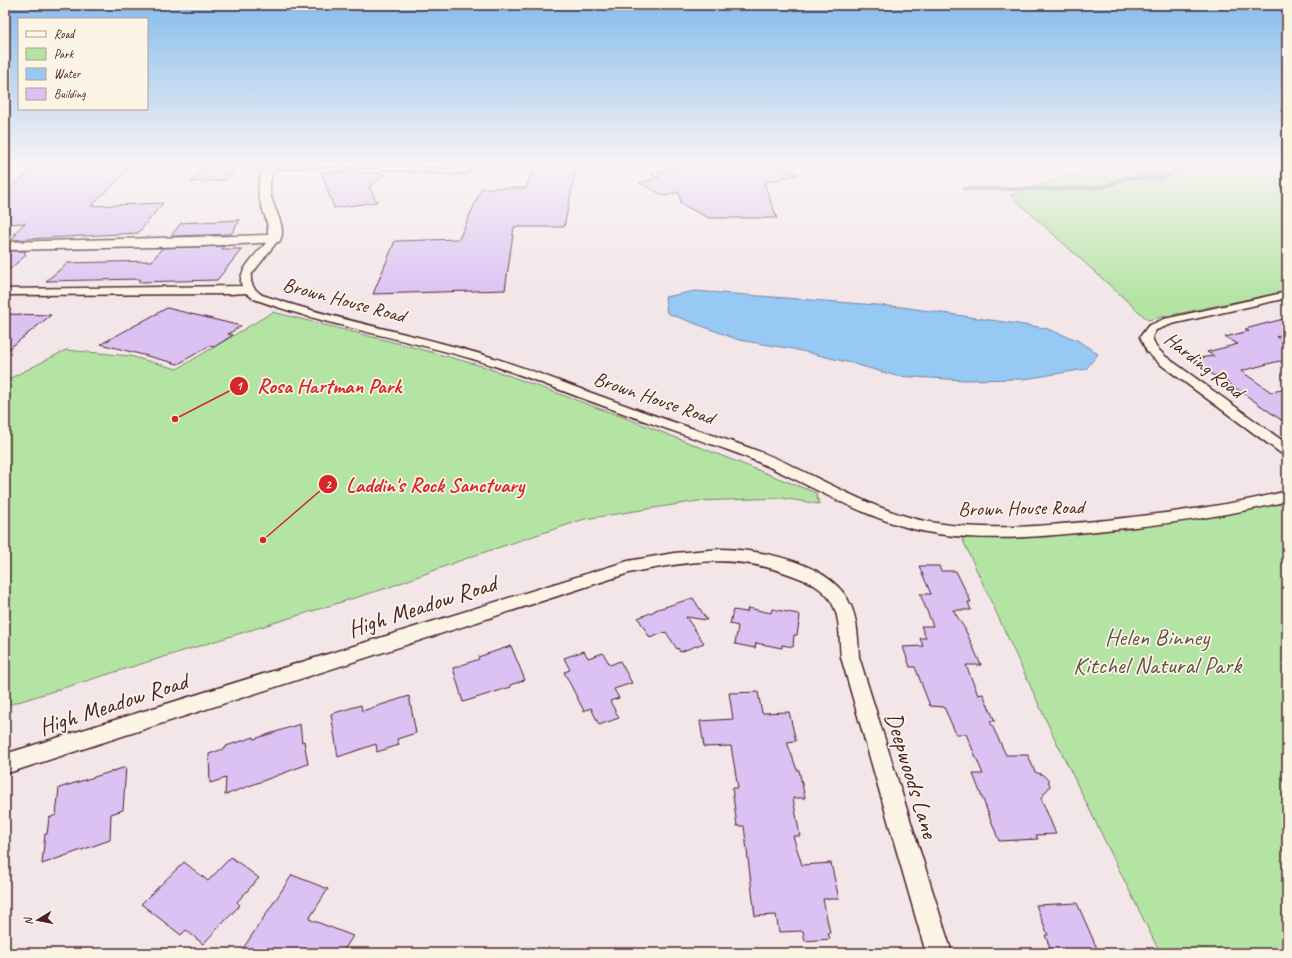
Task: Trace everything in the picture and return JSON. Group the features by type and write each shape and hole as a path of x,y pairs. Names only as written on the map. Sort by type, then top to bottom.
{"street":[{"path":"5,292 230,291 248,289 245,278 247,273 274,239 276,226 270,209"},
{"path":"5,246 274,239"},
{"name":"Brown House Road","path":"248,289 252,293 264,299 327,320 440,346 499,364 648,418 727,444 768,460 878,514 936,529 977,533 1062,530 1193,515 1253,505 1287,496"},
{"name":"Harding Road","path":"1287,295 1168,321 1152,328 1146,337 1152,350 1168,364 1287,451"},
{"name":"High Meadow Road","path":"5,764 628,567 707,556 752,557 773,562 814,576 831,588 845,610"},
{"name":"Deepwoods Lane","path":"845,610 850,657 939,953"}],"green space":[{"path":"1025,209 1287,209 1287,291 1148,320"},
{"path":"273,312 482,366 631,420 816,493 819,504 782,498 698,501 585,519 470,557 387,588 5,706 5,381 66,350 130,356 177,369"},
{"name":"Helen Binney Kitchel Natural Park","path":"1287,496 1287,953 1160,953 1052,733 959,532 1037,532"}],"water":[{"path":"695,291 902,307 1045,328 1077,340 1098,354 1086,369 1024,379 965,380 896,376 793,349 739,340 667,313 665,297"}],"building":[{"path":"5,209 158,209 138,233 10,240 17,234 13,234 25,223 5,224"},
{"path":"473,209 568,209 564,227 514,227 505,290 373,294 395,241 459,239"},
{"path":"690,209 774,209 777,218 709,218"},
{"path":"240,220 231,234 171,236 181,223"},
{"path":"224,246 222,249 242,249 217,280 138,282 140,279 46,281 68,263 152,261 162,248"},
{"path":"5,251 25,251 25,256 5,273"},
{"path":"167,308 241,326 228,334 233,335 214,347 209,346 178,364 101,344"},
{"path":"5,314 51,315 5,352"},
{"path":"1287,318 1287,334 1276,337 1287,342 1287,365 1279,361 1241,371 1271,392 1287,389 1287,424 1217,375 1214,376 1191,359 1214,356 1207,352 1238,344 1225,337 1249,331 1245,329"},
{"path":"919,566 939,566 941,571 956,571 971,602 968,602 971,610 953,610 965,629 981,665 966,665 978,695 983,694 995,721 990,721 1006,755 1028,755 1035,772 1043,775 1048,780 1050,786 1041,798 1056,834 1036,835 1038,839 999,841 973,774 983,774 966,734 956,734 944,707 930,706 915,667 910,667 903,647 923,646 920,638 926,638 921,626 933,626 920,594 931,594"},
{"path":"693,598 707,620 686,617 704,643 680,652 666,632 650,638 638,618 655,610"},
{"path":"748,608 771,613 772,609 798,614 800,616 797,635 794,635 793,647 782,645 782,648 756,643 755,648 735,644 738,626 730,624 733,610 747,612"},
{"path":"511,646 525,680 510,685 511,687 463,702 453,668 479,659 478,657"},
{"path":"584,651 588,658 603,653 610,665 620,661 632,683 614,689 619,698 610,701 619,718 599,725 591,708 584,711 564,672 570,670 564,658"},
{"path":"758,692 762,713 789,712 796,741 787,742 797,770 799,770 805,798 793,798 800,836 793,836 802,865 831,863 839,899 823,899 830,939 805,941 803,931 779,932 776,915 755,916 744,826 737,826 732,788 738,788 731,746 704,747 700,721 733,719 729,693"},
{"path":"409,696 416,733 397,739 399,745 377,752 376,744 338,757 331,714 361,705 362,711"},
{"path":"300,724 302,742 304,741 308,764 225,795 226,778 210,783 209,754 226,748 226,746 254,737 254,739"},
{"path":"126,767 123,810 111,814 110,840 42,864 45,834 47,834 49,818 56,815 59,788"},
{"path":"231,857 259,878 237,902 240,905 203,944 186,930 181,935 141,904 184,862 208,881"},
{"path":"292,875 328,889 309,919 353,936 342,953 240,953"},
{"path":"1077,903 1099,953 1052,953 1045,935 1048,935 1036,905"}],"place":[{"name":"Rosa Hartman Park","path":"175,419"},
{"name":"Laddin's Rock Sanctuary","path":"263,540"}]}
